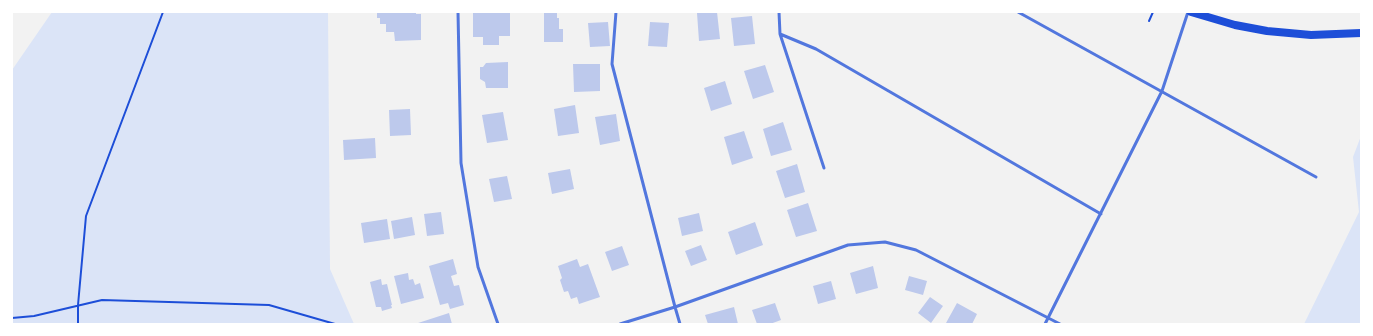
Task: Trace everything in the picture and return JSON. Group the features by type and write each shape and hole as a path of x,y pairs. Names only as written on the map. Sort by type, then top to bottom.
{"main road":[{"path":"1189,12 1235,25 1267,31 1311,35 1361,33"}],"lane":[{"path":"458,12 462,163 478,267 498,324"},
{"path":"616,12 612,64 680,324"},
{"path":"780,12 780,34 824,168"},
{"path":"1018,12 1316,177"},
{"path":"1045,324 1162,91 1189,12"},
{"path":"780,34 816,50 1101,214"},
{"path":"620,324 675,307 848,245 886,242 916,250 1060,324"}],"path":[{"path":"78,324 78,305 86,216 163,12"},
{"path":"1149,21 1153,12"},
{"path":"12,318 34,316 102,300 270,305 335,324"}],"shaded area":[{"path":"52,12 328,12 330,269 354,324 12,324 12,70"},
{"path":"1361,136 1361,324 1304,324 1359,212 1353,157"}],"building":[{"path":"377,12 416,12 416,14 421,14 421,40 395,41 394,32 386,32 386,24 380,24 380,18 377,18"},
{"path":"473,12 510,12 510,36 499,36 499,45 483,45 483,37 473,37"},
{"path":"544,12 557,12 557,18 559,18 559,29 563,29 563,42 544,42"},
{"path":"717,12 720,39 699,41 697,13"},
{"path":"752,16 755,44 734,46 731,18"},
{"path":"608,22 610,46 590,47 588,23"},
{"path":"650,22 669,23 667,47 648,46"},
{"path":"508,62 508,88 486,88 485,82 480,79 480,67 483,67 486,63"},
{"path":"573,64 600,64 600,91 574,92"},
{"path":"765,65 774,92 753,99 744,71"},
{"path":"725,81 732,104 711,111 704,88"},
{"path":"575,105 579,133 558,136 554,109"},
{"path":"410,109 411,135 390,136 389,110"},
{"path":"503,112 508,140 487,143 482,115"},
{"path":"616,114 620,141 600,145 595,117"},
{"path":"783,122 792,150 771,156 763,129"},
{"path":"744,131 753,158 732,165 724,137"},
{"path":"375,138 376,158 344,160 343,140"},
{"path":"797,164 805,192 785,198 776,171"},
{"path":"570,169 574,189 552,194 548,173"},
{"path":"507,176 512,199 494,202 489,179"},
{"path":"808,203 817,231 796,237 787,210"},
{"path":"441,212 444,234 427,236 424,214"},
{"path":"699,213 703,231 682,236 678,218"},
{"path":"412,217 415,235 394,239 391,221"},
{"path":"387,219 390,239 364,243 361,223"},
{"path":"755,222 763,245 736,255 728,232"},
{"path":"701,245 707,260 691,266 685,251"},
{"path":"622,246 629,265 612,271 605,252"},
{"path":"453,259 457,274 451,276 454,286 459,285 464,305 450,309 448,303 440,305 429,266"},
{"path":"577,259 580,267 588,264 600,297 579,304 577,297 571,299 568,291 564,292 558,266"},
{"path":"873,266 878,288 856,294 850,273"},
{"path":"408,273 409,280 413,279 415,285 420,283 424,298 401,304 394,276"},
{"path":"909,276 927,281 923,295 905,290"},
{"path":"381,279 382,285 387,284 392,305 392,308 382,311 381,307 376,307 370,282"},
{"path":"831,281 836,299 818,304 813,286"},
{"path":"930,297 943,306 931,323 918,313"},
{"path":"775,303 781,320 770,324 757,324 752,310"},
{"path":"957,303 977,314 972,324 946,323"},
{"path":"734,307 738,324 708,324 705,315"},
{"path":"449,313 452,324 415,324"}]}
